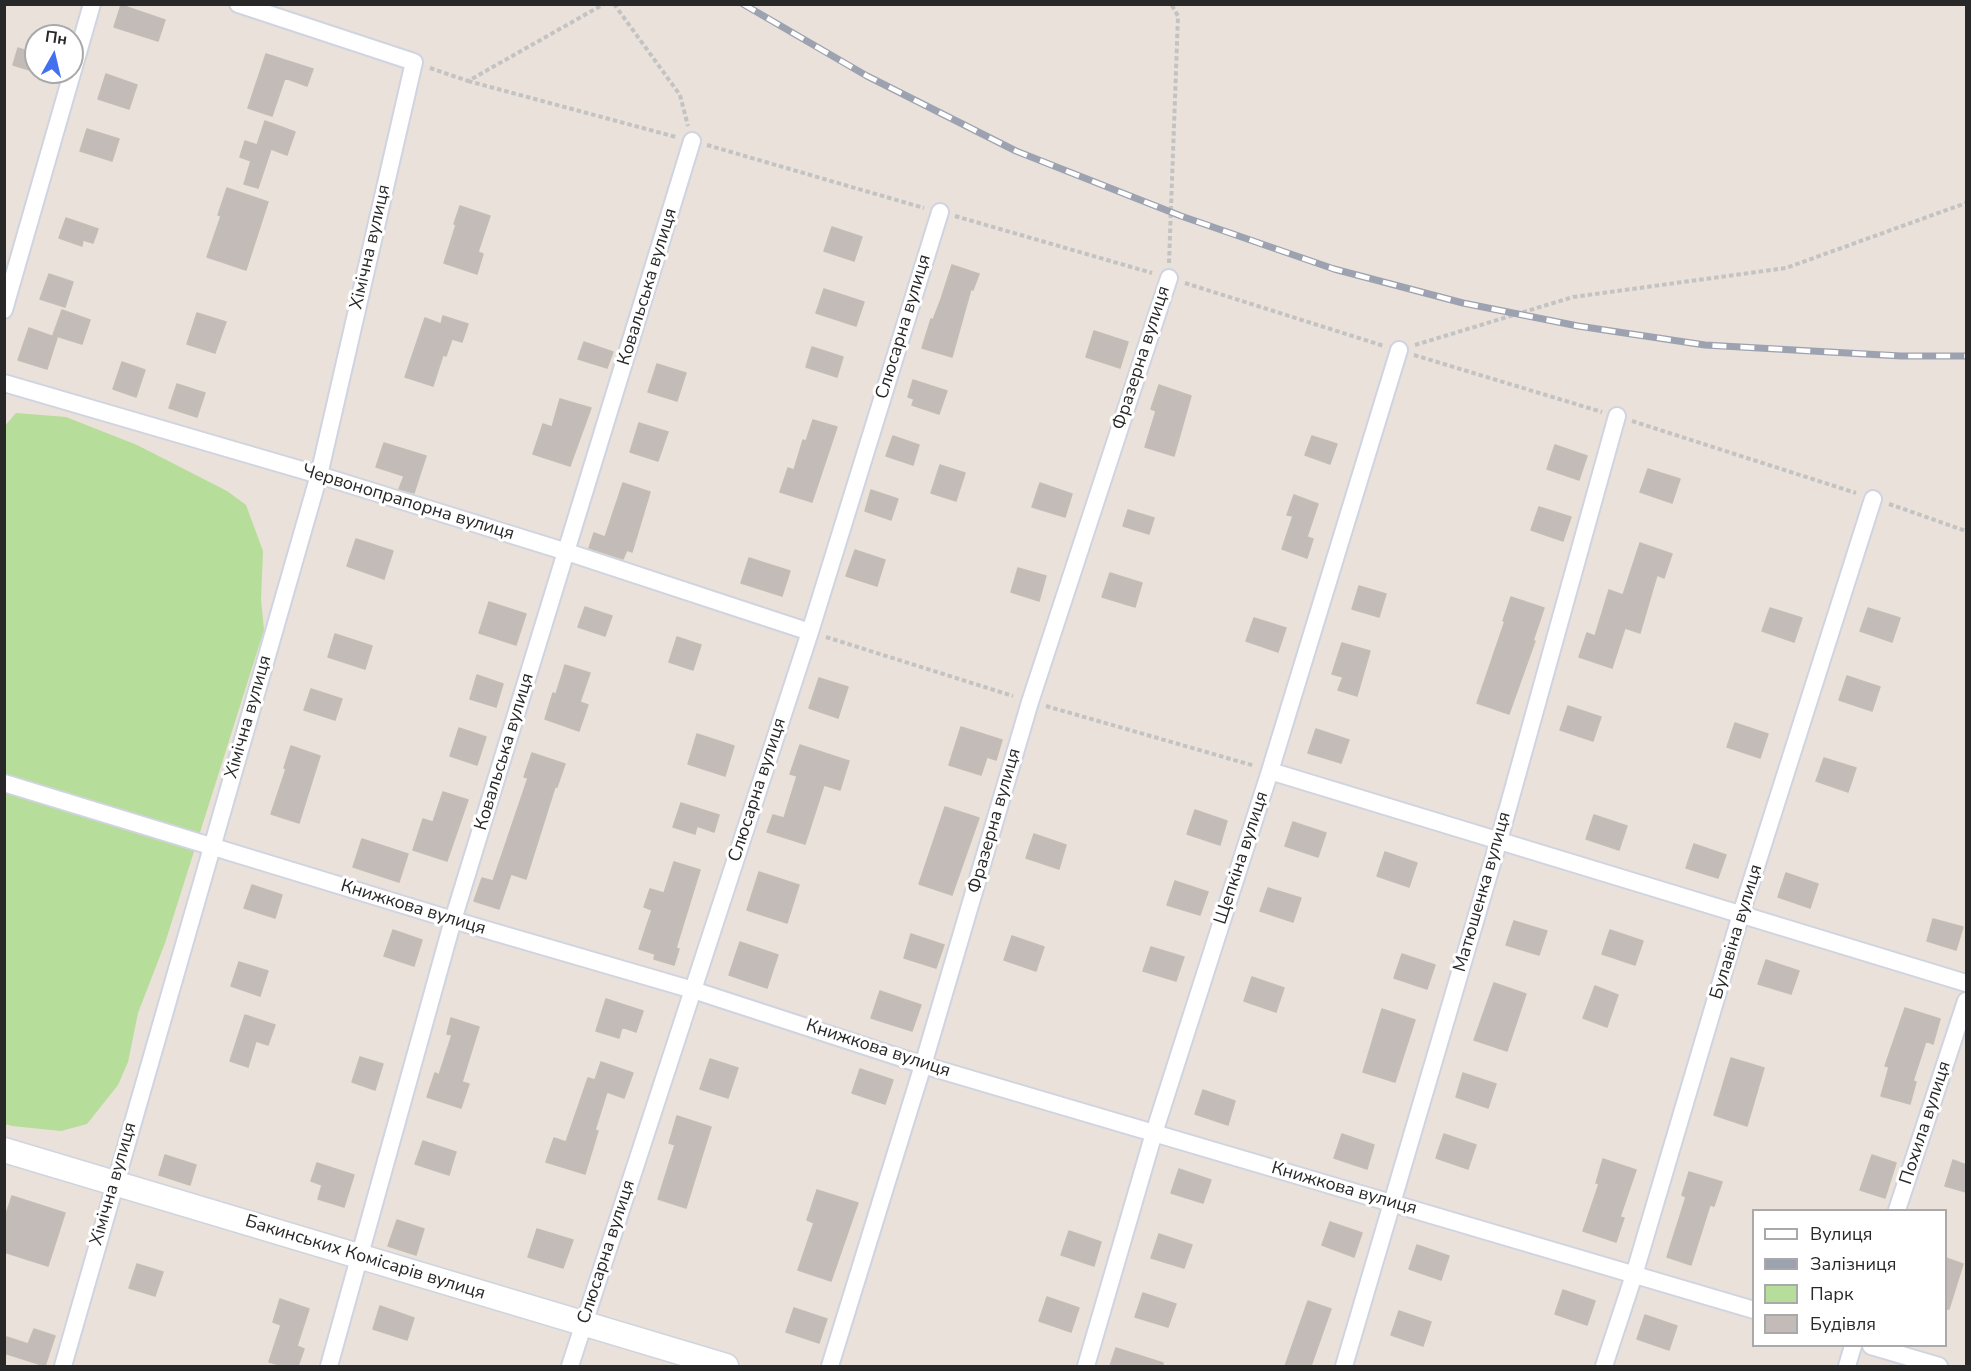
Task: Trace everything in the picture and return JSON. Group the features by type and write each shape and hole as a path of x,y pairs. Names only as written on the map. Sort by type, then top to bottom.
{"street":[{"path":"4,310 92,4"},
{"path":"238,4 414,62"},
{"name":"Хімічна вулиця","path":"63,1366 319,475 414,62"},
{"name":"Ковальська вулиця","path":"329,1366 453,920 692,141"},
{"name":"Слюсарна вулиця","path":"570,1366 810,632 940,212"},
{"name":"Фразерна вулиця","path":"830,1366 923,1065 1030,702 1168,278"},
{"name":"Щепкіна вулиця","path":"1086,1366 1154,1133 1270,771 1399,350"},
{"name":"Червонопрапорна вулиця","path":"4,383 319,475 567,552 810,632"},
{"name":"Матюшенка вулиця","path":"1344,1366 1498,840 1617,416"},
{"name":"Булавіна вулиця","path":"1604,1366 1634,1275 1741,914 1873,499"},
{"path":"1270,771 1966,983"},
{"name":"Книжкова вулиця","path":"4,783 453,920 693,990 923,1065 1752,1309"},
{"name":"Похила вулиця","path":"1897,1209 1966,1001"},
{"name":"Бакинських Комісарів вулиця","path":"4,1150 726,1366"},
{"path":"1847,1366 1853,1347"},
{"path":"1874,1347 1939,1366"}],"path":[{"path":"468,81 604,4"},
{"path":"614,4 680,95 692,141"},
{"path":"1168,278 1178,16 1171,4"},
{"path":"414,62 468,81 692,141 1168,278 1617,416 1966,531"},
{"path":"1399,350 1574,297 1786,268 1966,203"}],"green space":[{"path":"16,413 66,417 137,445 227,491 246,505 263,551 261,600 264,630 165,943 138,1013 128,1062 118,1085 87,1124 61,1131 5,1124 4,427"}],"building":[{"path":"121,5 165,20 158,41 114,27"},
{"path":"18,48 24,50 24,68 13,65"},
{"path":"266,54 313,69 307,86 285,78 272,116 248,108"},
{"path":"106,74 137,85 129,109 98,99"},
{"path":"265,121 295,132 287,155 271,149 258,188 244,184 251,161 240,157 245,141 257,145"},
{"path":"87,129 119,139 112,161 80,151"},
{"path":"227,188 268,202 246,270 207,257 221,216 218,215"},
{"path":"460,206 490,216 478,252 483,254 477,274 444,263"},
{"path":"66,218 98,229 93,243 83,240 82,246 59,238"},
{"path":"832,227 862,237 854,261 824,251"},
{"path":"952,265 979,274 973,290 971,289 952,357 922,348"},
{"path":"49,274 73,282 65,307 40,299"},
{"path":"824,289 864,302 856,326 816,313"},
{"path":"62,310 90,320 82,344 53,335"},
{"path":"197,313 226,322 215,353 187,344"},
{"path":"443,316 468,324 462,342 452,339 446,356 443,355 433,386 405,377 425,318 441,324"},
{"path":"29,328 57,338 47,369 18,360"},
{"path":"1094,331 1128,342 1120,368 1086,357"},
{"path":"584,342 613,352 607,368 578,359"},
{"path":"812,347 843,357 837,377 806,367"},
{"path":"122,362 145,370 136,397 113,389"},
{"path":"657,364 686,373 677,401 648,392"},
{"path":"913,380 947,391 939,414 912,405 914,399 908,397"},
{"path":"177,384 205,393 197,417 169,408"},
{"path":"1159,385 1191,396 1174,456 1145,447 1156,411 1151,409"},
{"path":"560,399 591,408 570,466 533,454 543,424 552,427"},
{"path":"813,420 837,427 812,502 780,492 788,468 794,470 803,440 806,441"},
{"path":"639,423 668,432 658,461 630,452"},
{"path":"893,436 919,445 913,465 886,456"},
{"path":"1312,436 1337,444 1330,464 1305,455"},
{"path":"384,443 426,456 414,493 399,489 404,476 376,467"},
{"path":"1555,445 1587,456 1579,480 1547,469"},
{"path":"940,465 965,473 956,501 931,493"},
{"path":"1648,469 1680,479 1672,503 1640,492"},
{"path":"623,483 650,492 632,552 627,550 623,559 589,548 594,533 605,537"},
{"path":"1040,483 1072,494 1065,517 1032,507"},
{"path":"871,490 898,499 891,520 865,511"},
{"path":"1294,495 1318,504 1307,537 1313,539 1307,558 1282,549 1293,516 1287,515"},
{"path":"1539,507 1571,517 1563,541 1531,530"},
{"path":"1128,510 1154,518 1149,534 1123,526"},
{"path":"356,539 393,551 384,579 347,566"},
{"path":"1640,543 1672,554 1664,578 1657,575 1640,633 1625,628 1612,668 1579,657 1587,633 1595,636 1609,590 1623,595"},
{"path":"855,550 885,560 877,586 846,576"},
{"path":"749,558 790,571 782,596 741,583"},
{"path":"1018,568 1046,576 1039,601 1011,592"},
{"path":"1110,573 1142,583 1135,607 1102,597"},
{"path":"1359,586 1386,594 1379,617 1352,609"},
{"path":"1511,597 1544,608 1533,641 1535,641 1509,714 1477,703"},
{"path":"489,602 526,614 516,645 479,633"},
{"path":"585,607 612,616 605,636 578,627"},
{"path":"1770,608 1802,618 1794,642 1762,631"},
{"path":"1868,608 1900,618 1892,642 1860,631"},
{"path":"1254,618 1286,628 1278,652 1246,641"},
{"path":"335,634 372,646 365,669 328,657"},
{"path":"677,637 701,645 693,670 669,662"},
{"path":"1342,643 1370,651 1357,696 1338,690 1343,677 1332,674"},
{"path":"565,665 590,673 580,702 588,705 579,731 545,719"},
{"path":"477,675 503,684 496,707 470,699"},
{"path":"1847,676 1880,687 1872,711 1839,700"},
{"path":"819,678 848,687 838,718 809,708"},
{"path":"311,689 342,699 335,720 304,710"},
{"path":"1568,706 1601,717 1593,741 1560,730"},
{"path":"1735,723 1768,734 1760,758 1727,747"},
{"path":"961,727 1002,740 996,760 987,757 981,775 949,765"},
{"path":"459,728 486,737 477,765 450,756"},
{"path":"1316,729 1349,740 1341,763 1308,753"},
{"path":"697,734 734,746 725,776 688,764"},
{"path":"800,745 849,761 840,790 824,785 805,844 767,832 773,815 784,818 797,776 790,774"},
{"path":"291,746 320,756 299,823 271,814"},
{"path":"532,753 565,764 557,787 555,787 526,879 511,874 499,909 474,901 482,878 493,881 528,778 524,777"},
{"path":"1824,758 1856,768 1848,792 1816,781"},
{"path":"443,792 468,800 447,861 413,850 423,819 433,822"},
{"path":"681,803 719,815 714,832 697,826 695,834 673,827"},
{"path":"945,807 979,818 952,895 919,884"},
{"path":"1195,810 1227,821 1220,845 1187,834"},
{"path":"1594,815 1627,826 1619,850 1586,839"},
{"path":"1293,822 1326,833 1318,857 1285,846"},
{"path":"1034,834 1066,845 1059,869 1026,858"},
{"path":"362,839 408,854 399,882 353,867"},
{"path":"1694,844 1726,855 1718,878 1686,868"},
{"path":"1385,852 1417,863 1409,887 1377,876"},
{"path":"674,862 700,870 676,948 679,949 674,965 654,959 655,954 639,949 652,910 644,907 650,889 664,893"},
{"path":"759,872 799,885 787,923 747,910"},
{"path":"1786,873 1818,884 1810,908 1778,897"},
{"path":"1175,881 1208,892 1200,915 1167,905"},
{"path":"252,885 282,895 275,918 244,908"},
{"path":"1268,888 1301,898 1293,922 1260,911"},
{"path":"1933,919 1963,927 1956,950 1927,941"},
{"path":"1514,921 1547,931 1539,955 1506,945"},
{"path":"393,930 422,940 414,966 384,956"},
{"path":"1610,930 1643,941 1635,965 1602,954"},
{"path":"911,934 944,945 936,968 904,958"},
{"path":"1012,936 1044,947 1036,971 1004,960"},
{"path":"740,942 778,955 767,988 729,975"},
{"path":"1151,947 1184,957 1176,981 1143,971"},
{"path":"1402,954 1435,965 1427,989 1394,978"},
{"path":"1766,960 1799,971 1791,994 1758,984"},
{"path":"239,962 268,971 260,996 231,986"},
{"path":"1252,977 1284,988 1276,1012 1244,1001"},
{"path":"1494,983 1526,994 1507,1051 1474,1040"},
{"path":"1595,986 1618,995 1607,1027 1583,1018"},
{"path":"880,991 921,1005 912,1031 871,1018"},
{"path":"606,999 643,1011 636,1032 622,1027 619,1038 596,1031"},
{"path":"1905,1008 1940,1019 1933,1044 1926,1041 1913,1081 1916,1082 1910,1104 1881,1096 1889,1067 1885,1066"},
{"path":"1382,1009 1415,1020 1395,1082 1363,1072"},
{"path":"245,1015 275,1025 268,1045 256,1041 248,1067 230,1061"},
{"path":"451,1018 479,1027 462,1082 469,1084 461,1108 427,1097 435,1073 439,1075 452,1035 447,1034"},
{"path":"360,1057 383,1064 375,1090 352,1082"},
{"path":"1731,1058 1764,1068 1747,1126 1714,1115"},
{"path":"710,1059 738,1068 728,1098 700,1089"},
{"path":"601,1062 633,1073 624,1098 607,1092 585,1174 546,1162 554,1138 566,1142 588,1078 595,1080"},
{"path":"860,1069 893,1080 885,1104 852,1093"},
{"path":"1463,1073 1496,1084 1488,1108 1456,1097"},
{"path":"1203,1090 1235,1101 1228,1125 1195,1114"},
{"path":"677,1116 711,1127 686,1208 658,1199 675,1145 669,1143"},
{"path":"1342,1134 1374,1145 1367,1169 1334,1158"},
{"path":"1444,1134 1476,1145 1468,1169 1436,1158"},
{"path":"423,1141 456,1152 449,1175 415,1164"},
{"path":"165,1155 196,1165 190,1185 159,1175"},
{"path":"1872,1155 1896,1163 1885,1198 1860,1190"},
{"path":"1603,1159 1636,1170 1620,1217 1624,1218 1616,1242 1583,1231 1599,1184 1596,1183"},
{"path":"1953,1160 1966,1165 1966,1192 1945,1186"},
{"path":"317,1163 354,1175 344,1207 318,1199 322,1185 311,1181"},
{"path":"1179,1169 1211,1180 1203,1203 1171,1193"},
{"path":"1689,1172 1722,1182 1714,1206 1710,1205 1691,1265 1667,1257 1686,1197 1682,1195"},
{"path":"817,1190 858,1203 831,1281 798,1270 814,1223 807,1220"},
{"path":"12,1196 65,1213 48,1266 4,1252 4,1220"},
{"path":"397,1220 424,1229 416,1255 388,1246"},
{"path":"1330,1222 1362,1233 1354,1257 1322,1245"},
{"path":"537,1229 573,1240 563,1268 528,1257"},
{"path":"1069,1231 1101,1242 1094,1266 1061,1255"},
{"path":"1159,1234 1192,1245 1184,1268 1151,1258"},
{"path":"1417,1245 1449,1256 1441,1280 1409,1269"},
{"path":"1947,1258 1963,1264 1949,1309 1947,1309"},
{"path":"137,1264 163,1272 155,1296 129,1288"},
{"path":"1563,1290 1595,1301 1587,1325 1555,1314"},
{"path":"1143,1293 1176,1304 1168,1327 1135,1317"},
{"path":"1047,1297 1079,1308 1071,1332 1039,1321"},
{"path":"280,1299 309,1309 297,1346 304,1349 298,1366 283,1366 269,1362 281,1325 273,1322"},
{"path":"1308,1301 1331,1309 1311,1366 1285,1366"},
{"path":"380,1306 414,1318 407,1340 373,1329"},
{"path":"794,1308 827,1319 819,1343 786,1332"},
{"path":"1399,1311 1431,1322 1423,1346 1391,1335"},
{"path":"1645,1315 1677,1326 1669,1350 1637,1339"},
{"path":"34,1329 55,1336 45,1366 4,1353 7,1337 28,1344"},
{"path":"1116,1348 1163,1363 1163,1366 1110,1366"}],"railway":[{"path":"743,4 867,76 1016,151 1181,216 1334,269 1463,303 1578,326 1705,345 1901,356 1966,356"}]}
